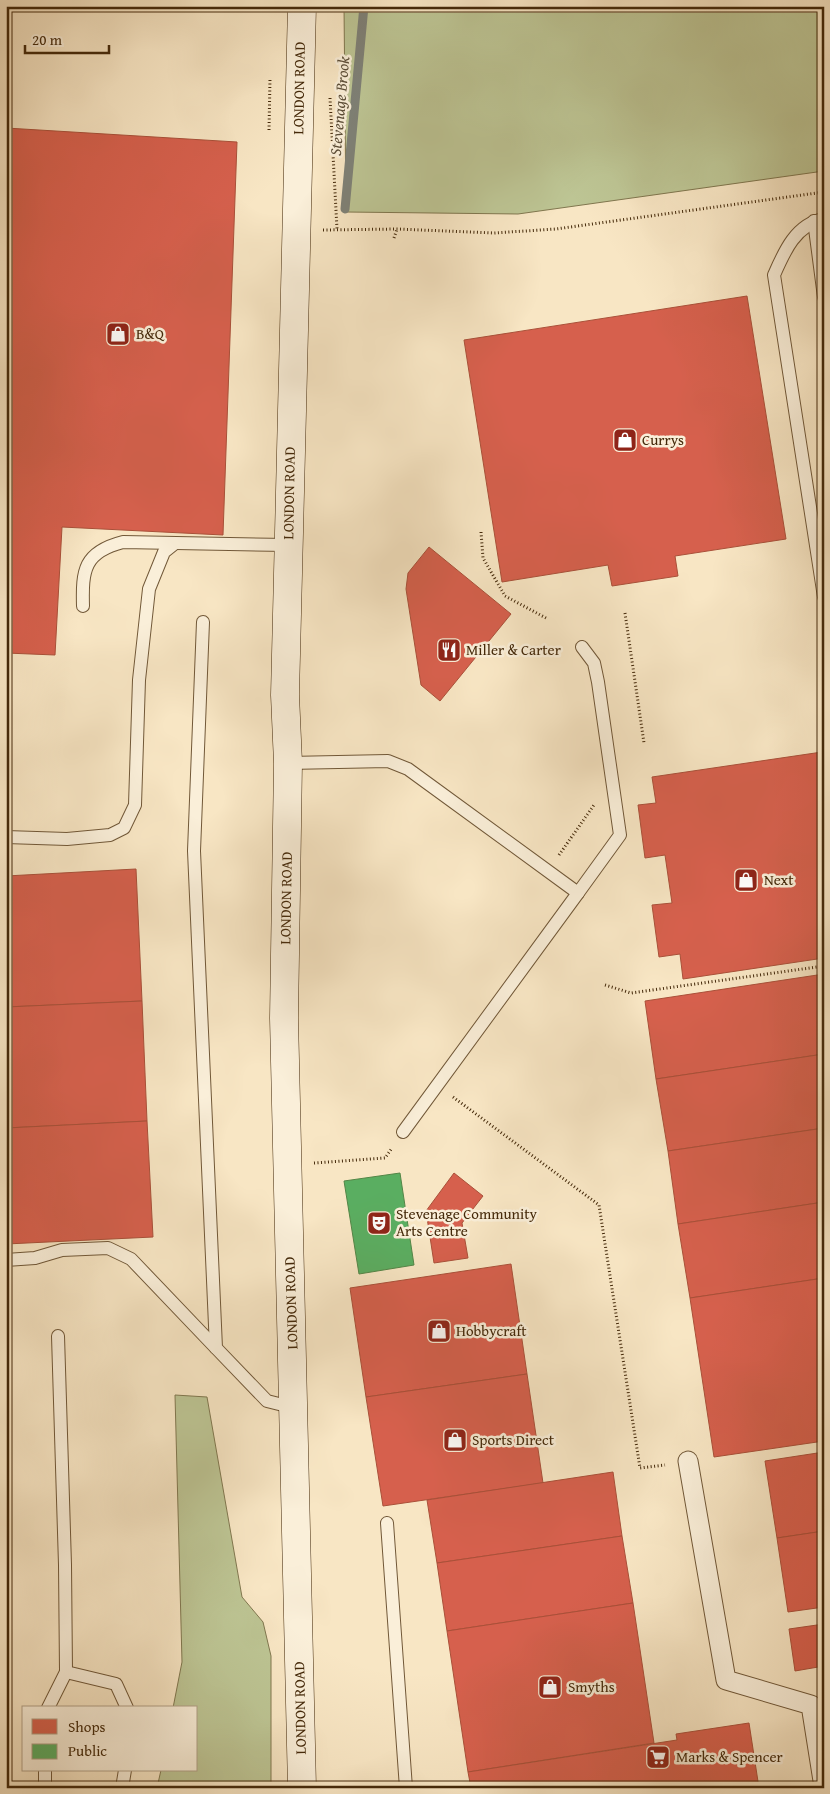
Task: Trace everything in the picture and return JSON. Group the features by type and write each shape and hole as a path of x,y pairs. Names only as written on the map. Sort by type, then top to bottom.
{"main road":[{"name":"LONDON ROAD","path":"301,7 285,694 288,763 284,1018 295,1408 302,1788"}],"street":[{"path":"688,1461 726,1680 811,1705 824,1787"}],"lane":[{"path":"819,220 788,243 774,275 824,597"},
{"path":"819,220 824,297"},
{"path":"83,606 82,577 87,562 107,546 123,542 288,545"},
{"path":"6,837 67,839 110,835 124,828 135,806 139,680 149,589 164,552 174,544"},
{"path":"203,622 194,851 216,1348"},
{"path":"403,1132 620,835 594,663 582,647"},
{"path":"288,763 388,761 408,769 578,893"},
{"path":"6,1260 35,1258 62,1250 108,1248 131,1259 267,1401 295,1408"},
{"path":"49,1706 66,1672 65,1565 58,1336"},
{"path":"387,1523 406,1788"},
{"path":"66,1672 116,1684 126,1706"},
{"path":"45,1772 45,1788"},
{"path":"122,1788 125,1772"}],"path":[{"path":"330,90 336,229"},
{"path":"297,231 397,229 494,233 556,229 824,192"},
{"path":"394,238 397,229"},
{"path":"481,532 483,558 505,596 546,618"},
{"path":"625,613 644,743"},
{"path":"548,871 603,794 614,792"},
{"path":"606,985 631,994 824,966"},
{"path":"438,1085 599,1205 640,1468 688,1461"},
{"path":"288,1165 385,1158 403,1132"}],"green space":[{"path":"344,6 824,6 824,171 518,214 346,212"},
{"path":"175,1395 207,1397 242,1597 263,1622 271,1656 271,1788 157,1788 161,1772 198,1772 198,1706 173,1706 182,1662"}],"building: Shops":[{"name":"B&Q","path":"6,128 237,142 223,535 62,527 55,655 6,653"},
{"name":"Currys","path":"747,296 786,539 675,556 678,576 612,586 608,565 502,582 464,340"},
{"name":"Miller & Carter","path":"429,547 511,614 440,701 421,685 406,589 408,573"},
{"name":"Next","path":"822,752 824,958 683,979 680,954 659,957 652,905 672,903 665,855 645,858 638,805 656,803 652,777"},
{"path":"136,869 142,1001 6,1007 6,876"},
{"path":"824,974 824,1054 656,1079 645,1001"},
{"path":"142,1001 147,1121 6,1128 6,1007"},
{"path":"824,1054 824,1128 668,1151 656,1079"},
{"path":"147,1121 153,1237 6,1244 6,1128"},
{"path":"824,1128 824,1202 678,1224 668,1151"},
{"path":"454,1173 483,1196 462,1223 468,1258 434,1263 426,1211"},
{"path":"824,1202 824,1278 690,1298 678,1224"},
{"name":"Hobbycraft","path":"511,1264 527,1374 366,1397 350,1288"},
{"path":"824,1278 824,1441 714,1457 690,1298"},
{"name":"Sports Direct","path":"527,1374 543,1483 383,1506 366,1397"},
{"path":"824,1452 824,1531 777,1538 765,1461"},
{"path":"613,1472 622,1536 437,1563 427,1500"},
{"path":"824,1531 824,1607 788,1612 777,1538"},
{"path":"622,1536 633,1603 447,1631 437,1563"},
{"name":"Smyths","path":"633,1603 654,1743 468,1772 447,1631"},
{"path":"824,1624 824,1666 795,1671 789,1629"},
{"name":"Marks & Spencer","path":"749,1723 759,1788 471,1788 468,1772 677,1740 676,1734"}],"building: Public":[{"name":"Stevenage Community Arts Centre","path":"400,1173 414,1265 359,1274 344,1181"}],"waterway":[{"name":"Stevenage Brook","path":"345,209 364,6"}],"place":[{"name":"B&Q","path":"118,334"},
{"name":"Currys","path":"625,440"},
{"name":"Miller & Carter","path":"449,650"},
{"name":"Next","path":"746,880"},
{"name":"Stevenage Community Arts Centre","path":"379,1223"},
{"name":"Hobbycraft","path":"439,1331"},
{"name":"Sports Direct","path":"455,1440"},
{"name":"Smyths","path":"550,1687"},
{"name":"Marks & Spencer","path":"658,1757"}]}
